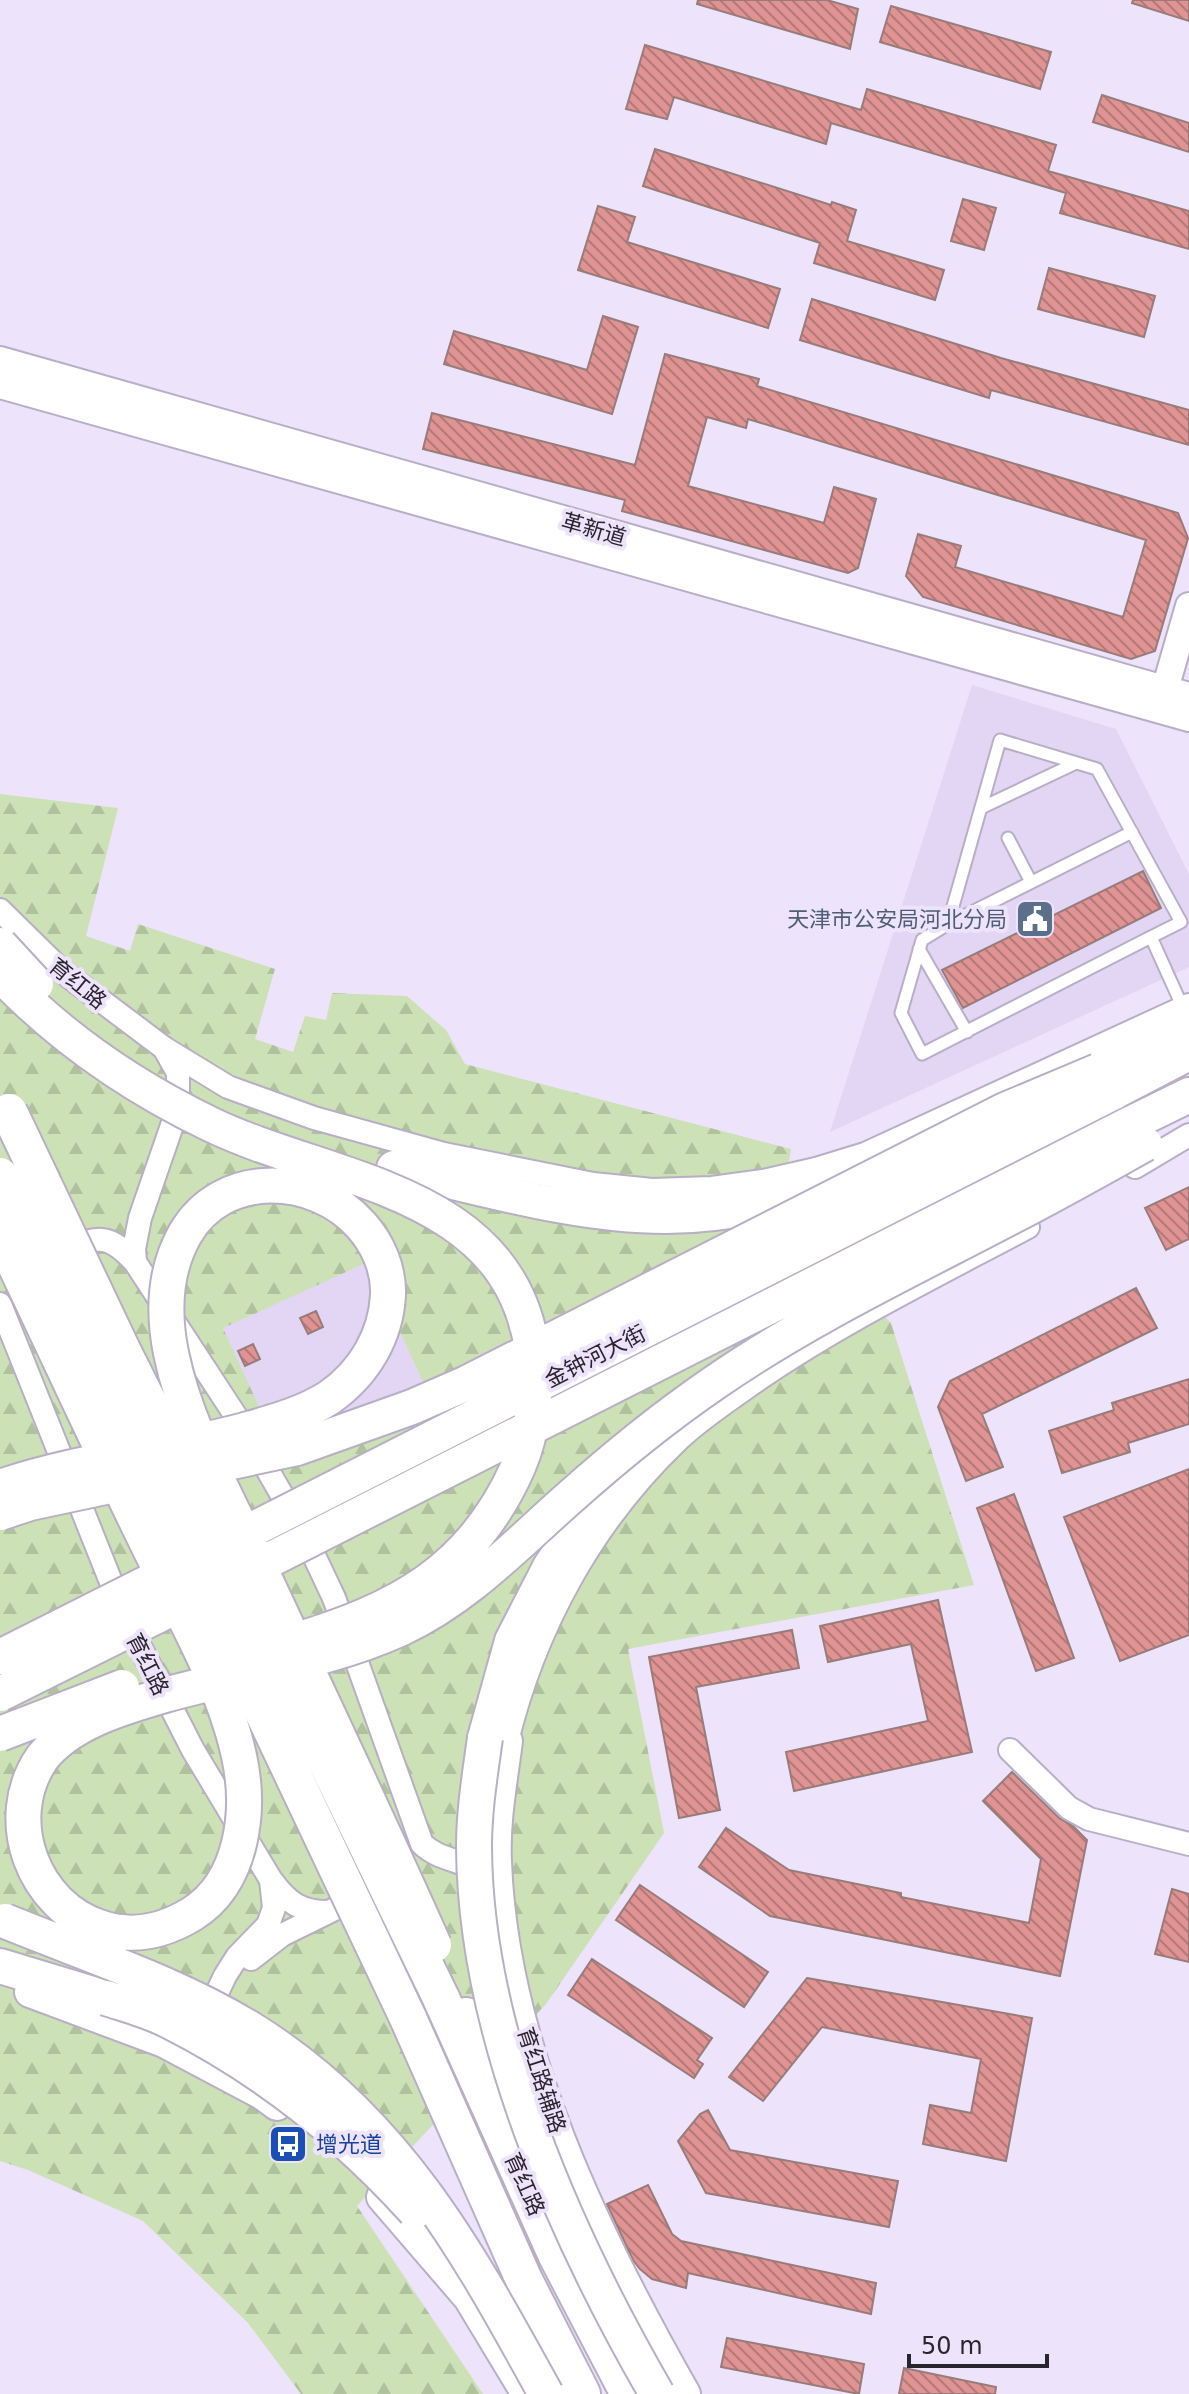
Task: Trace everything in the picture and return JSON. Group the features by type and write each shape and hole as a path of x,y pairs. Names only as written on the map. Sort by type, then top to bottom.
{"highway":[{"name":"育红路","path":"0,1093 122,1350 253,1610 434,1984 557,2256 629,2394"},
{"name":"育红路","path":"0,1176 201,1581 408,2018 524,2280 582,2394"}],"main road":[{"path":"0,945 32,980 85,1028 141,1070 205,1105 263,1130 425,1175 548,1203 626,1214 667,1216 753,1208 802,1196 918,1155"},
{"path":"0,974 63,1033 100,1062 152,1094 249,1141 401,1194 457,1224 499,1268 513,1290 530,1338 535,1376 527,1439 505,1494 493,1515 467,1547 435,1577 411,1594 370,1615 314,1635 212,1665 108,1690 0,1734"},
{"path":"0,1513 95,1488 297,1448 412,1407 467,1383 1005,1110 1106,1081 1181,1015"},
{"name":"金钟河大街","path":"0,1657 1106,1081 1189,1053"},
{"name":"金钟河大街","path":"0,1694 1137,1134 1189,1095"},
{"path":"0,1234 111,1469 207,1666 213,1680 220,1694 240,1760 242,1826 237,1852 218,1890 201,1908 168,1927 131,1933 112,1931 76,1916 57,1902 34,1872 26,1852 21,1834 23,1802 34,1771 56,1743 98,1718 137,1703 209,1683 223,1679 369,1642 442,1606 475,1581 627,1447 715,1382 801,1326 1137,1134 1189,1118"},
{"path":"0,1487 79,1466 176,1446 190,1443 204,1440 218,1437 284,1417 327,1399 359,1371 377,1343 386,1316 387,1277 370,1236 344,1208 302,1188 272,1185 231,1194 195,1220 185,1233 170,1268 166,1319 172,1359 196,1430 203,1444 264,1577 368,1797 455,1993 549,2178 579,2247 657,2394"},
{"path":"549,2178 498,2018 483,1943 474,1846 485,1738 512,1641 550,1567 635,1457 715,1382"},
{"name":"育红路辅路","path":"507,1741 496,1828 487,1859 499,1897 518,2009 587,2207 615,2266 685,2394"},
{"path":"0,1919 106,1960 226,2015 255,2032 343,2098 410,2173 455,2236 546,2394"},
{"path":"0,1966 167,2019 283,2089 357,2153 413,2209 463,2268 546,2394"},
{"path":"30,1992 164,2042 262,2094 321,2139 398,2213 469,2298 527,2394"}],"street":[{"name":"革新道","path":"0,360 1179,699"},
{"name":"革新道","path":"0,385 1179,699"},
{"path":"1179,699 1189,606"},
{"name":"育红路","path":"0,910 63,972 164,1048 221,1084 276,1105 444,1154 593,1184 652,1190 712,1188 763,1181 865,1154 1181,1015"},
{"path":"135,1262 134,1249 140,1218 178,1108 178,1073 164,1048"},
{"path":"3,1276 97,1237 126,1219 132,1211 170,1106 190,1087 206,1083 221,1084"},
{"path":"507,1741 523,1681 546,1626 577,1566 616,1508 680,1438 778,1366 868,1312 1094,1191 1189,1135"},
{"path":"97,1237 118,1245 135,1262 241,1424 301,1528 334,1598 410,1818 422,1844 442,1859 462,1862 487,1859"},
{"name":"育红路","path":"0,1304 125,1617 193,1750 271,1880 293,1906 304,1911 328,1912"},
{"path":"1010,1750 1069,1808 1089,1819 1189,1844"},
{"path":"394,1880 407,1856 411,1839 410,1818"},
{"path":"137,2030 164,2029 183,2021 215,2000 239,1971 282,1935 328,1912 418,1871 487,1859"},
{"path":"233,2079 216,2056 211,2037 215,2000 237,1957 268,1925 274,1908 271,1880"},
{"path":"0,1984 30,1992"}],"lane":[{"path":"948,924 1000,740 1097,769 1132,832 1181,922 922,1054 901,1013 922,940 1132,832"},
{"path":"981,808 1076,763"},
{"path":"1008,838 1031,882"},
{"path":"1151,937 1181,1015"},
{"path":"919,949 967,1032"}],"shaded area":[{"path":"972,685 1116,729 1189,874 1189,967 830,1132"},
{"path":"368,1261 425,1384 279,1450 222,1328"}],"green space":[{"path":"0,794 118,808 86,936 130,951 138,924 275,969 255,1039 293,1052 305,1016 326,1020 332,993 407,996 446,1030 465,1064 791,1149 781,1211 891,1323 974,1585 628,1649 664,1833 546,2004 357,2206 483,2394 301,2394 248,2323 143,2221 28,2170 0,2161","holes":["368,1262 424,1384 279,1450 223,1328"]}],"building":[{"path":"698,0 827,0 858,9 850,49 697,4"},
{"path":"1133,0 1189,0 1189,21 1132,3"},
{"path":"891,6 1051,52 1040,89 880,42"},
{"path":"645,45 861,110 867,89 1056,145 1048,171 1189,211 1189,249 1060,213 1066,193 831,123 826,144 674,97 667,119 626,109"},
{"path":"1102,95 1189,123 1189,152 1093,122"},
{"path":"655,149 831,205 832,202 856,210 847,241 944,270 935,300 814,263 820,243 643,186"},
{"path":"963,199 996,208 984,250 951,241"},
{"path":"598,206 635,217 627,242 780,289 768,328 578,270"},
{"path":"1049,268 1155,296 1144,337 1038,309"},
{"path":"812,299 1001,358 1189,410 1189,445 991,390 989,398 800,340"},
{"path":"603,316 638,327 612,414 444,364 454,331 587,370"},
{"path":"665,354 759,379 757,386 1178,513 1188,538 1155,651 1131,659 923,597 906,576 918,534 961,546 955,567 1123,617 1146,540 748,419 746,428 707,417 688,486 824,523 834,487 876,499 858,568 848,573 622,511 625,500 423,449 432,413 635,465"},
{"path":"1143,871 1161,908 963,1008 942,970"},
{"path":"1189,1187 1189,1239 1166,1250 1145,1208"},
{"path":"1136,1288 1157,1328 982,1414 1003,1467 966,1481 938,1407 950,1381"},
{"path":"316,1311 323,1327 308,1334 300,1318"},
{"path":"253,1344 260,1359 245,1366 238,1351"},
{"path":"1189,1379 1189,1424 1128,1443 1130,1452 1062,1473 1049,1431 1114,1410 1112,1403"},
{"path":"1189,1469 1189,1635 1120,1661 1064,1517"},
{"path":"1014,1494 1074,1658 1036,1671 977,1508"},
{"path":"938,1600 972,1752 794,1791 786,1752 928,1721 911,1644 828,1662 820,1626"},
{"path":"792,1630 799,1668 696,1687 720,1810 679,1818 649,1657"},
{"path":"1012,1772 1059,1818 1087,1840 1060,1976 770,1916 699,1867 726,1828 789,1870 1029,1923 1041,1859 983,1801"},
{"path":"640,1885 768,1972 744,2007 616,1920"},
{"path":"1172,1889 1189,1894 1189,1962 1155,1954"},
{"path":"592,1959 712,2038 697,2060 703,2064 694,2078 568,1995"},
{"path":"807,1978 1032,2018 1006,2161 923,2144 930,2105 971,2113 981,2059 822,2027 763,2101 729,2077"},
{"path":"708,2110 730,2150 898,2181 889,2227 706,2193 678,2141 700,2114"},
{"path":"648,2185 672,2234 681,2241 876,2283 871,2314 688,2273 686,2288 652,2279 633,2260 607,2204"},
{"path":"727,2338 864,2364 859,2394 721,2367"},
{"path":"904,2368 996,2387 995,2394 899,2394"}],"place":[{"name":"天津市公安局河北分局","path":"1035,919"},
{"name":"增光道","path":"288,2144"}]}
